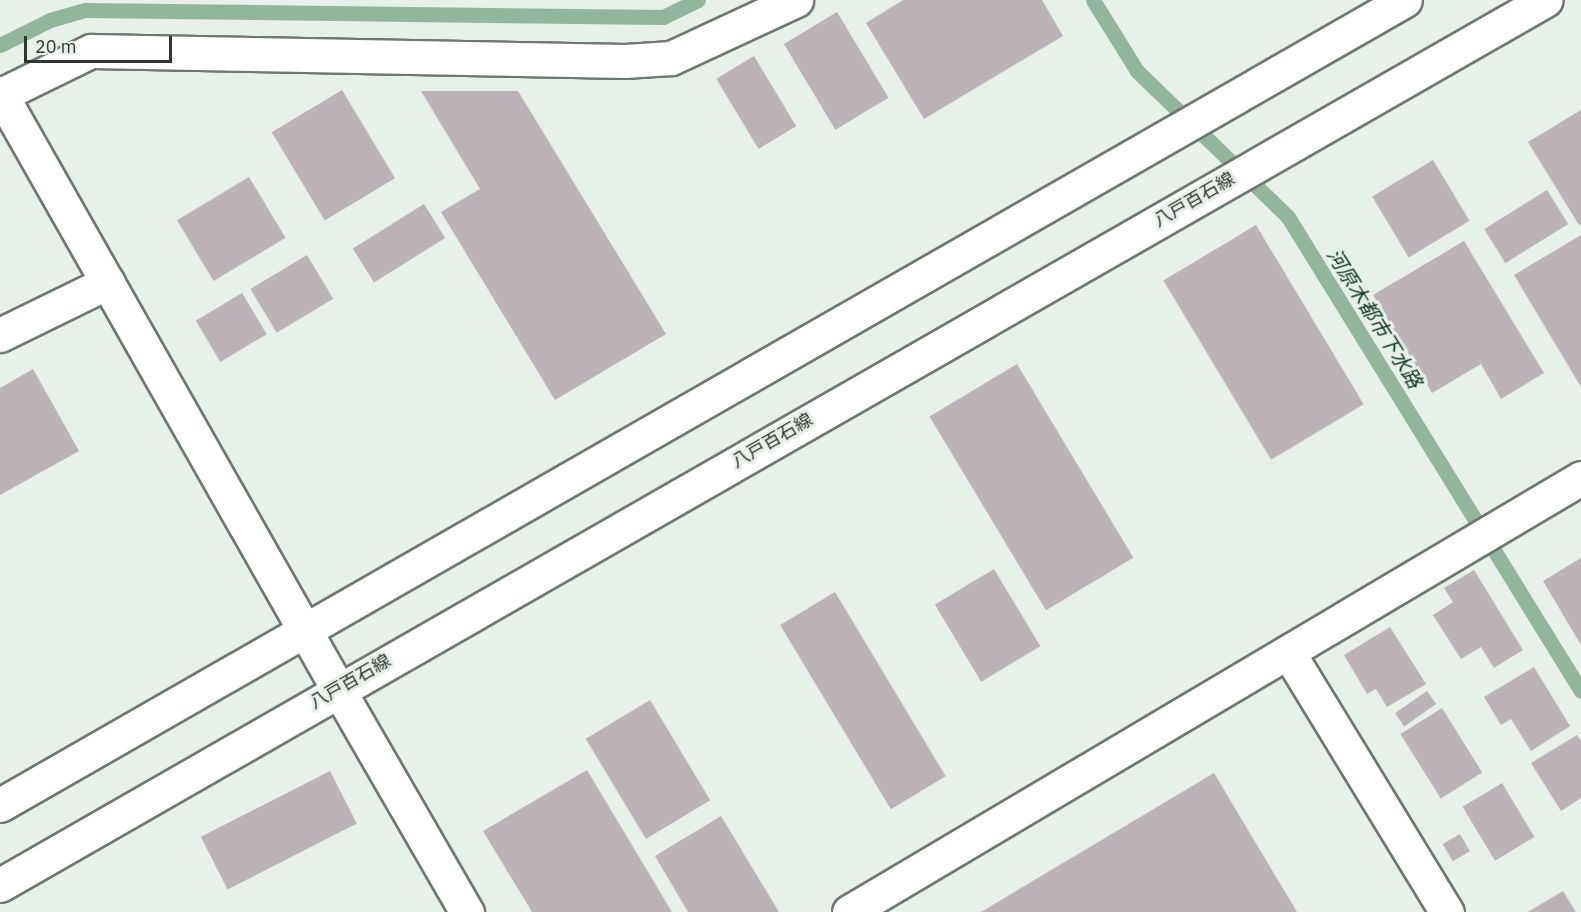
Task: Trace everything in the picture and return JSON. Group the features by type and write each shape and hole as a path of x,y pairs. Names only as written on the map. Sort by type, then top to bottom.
{"main road":[{"path":"466,912 1,94 91,51 625,61 671,58 796,0"},
{"path":"0,805 1405,0"},
{"name":"八戸百石線","path":"0,885 338,689 1545,0"},
{"path":"0,335 108,282"},
{"path":"849,912 1581,478"},
{"path":"1288,652 1447,912"}],"building":[{"path":"903,0 1042,0 1063,36 924,119 866,23"},
{"path":"837,12 889,98 835,130 784,44"},
{"path":"754,56 796,126 759,149 716,79"},
{"path":"342,90 395,178 325,221 272,132"},
{"path":"421,91 518,91 666,334 555,400 441,212 480,189"},
{"path":"1581,110 1581,224 1579,225 1528,142"},
{"path":"1433,160 1470,221 1409,257 1372,197"},
{"path":"249,177 286,238 214,281 177,220"},
{"path":"1547,190 1568,224 1505,263 1484,229"},
{"path":"424,204 445,238 374,282 353,249"},
{"path":"1256,225 1364,404 1271,460 1163,281"},
{"path":"1581,235 1581,387 1514,275"},
{"path":"1464,241 1544,373 1501,399 1481,364 1432,393 1373,295"},
{"path":"307,255 333,299 277,333 250,289"},
{"path":"242,293 267,334 220,362 196,321"},
{"path":"1017,364 1133,558 1046,610 930,417"},
{"path":"33,369 79,451 0,495 0,388"},
{"path":"1581,558 1581,645 1543,581"},
{"path":"994,569 1040,646 981,682 935,605"},
{"path":"1474,570 1523,650 1494,668 1481,647 1461,659 1433,615 1453,602 1444,588"},
{"path":"835,592 946,776 891,809 780,625"},
{"path":"1390,627 1426,684 1387,707 1376,689 1367,694 1344,655"},
{"path":"1534,667 1570,726 1531,751 1511,719 1501,725 1484,697"},
{"path":"1427,691 1436,704 1404,726 1395,713"},
{"path":"650,700 710,800 646,839 586,739"},
{"path":"1442,708 1482,772 1441,798 1400,734"},
{"path":"1577,735 1581,741 1581,798 1561,811 1531,763"},
{"path":"587,770 672,912 532,912 483,831"},
{"path":"330,771 357,824 228,889 201,837"},
{"path":"1214,773 1297,912 981,912"},
{"path":"1502,783 1534,837 1495,861 1463,807"},
{"path":"721,816 779,912 688,912 655,856"},
{"path":"1460,834 1470,851 1453,861 1443,844"},
{"path":"1563,891 1576,912 1528,912"}],"waterway":[{"name":"河原木都市下水路","path":"0,45 50,20 86,10 663,17 698,0"},
{"name":"河原木都市下水路","path":"1093,0 1137,71 1288,217 1581,691"}]}
